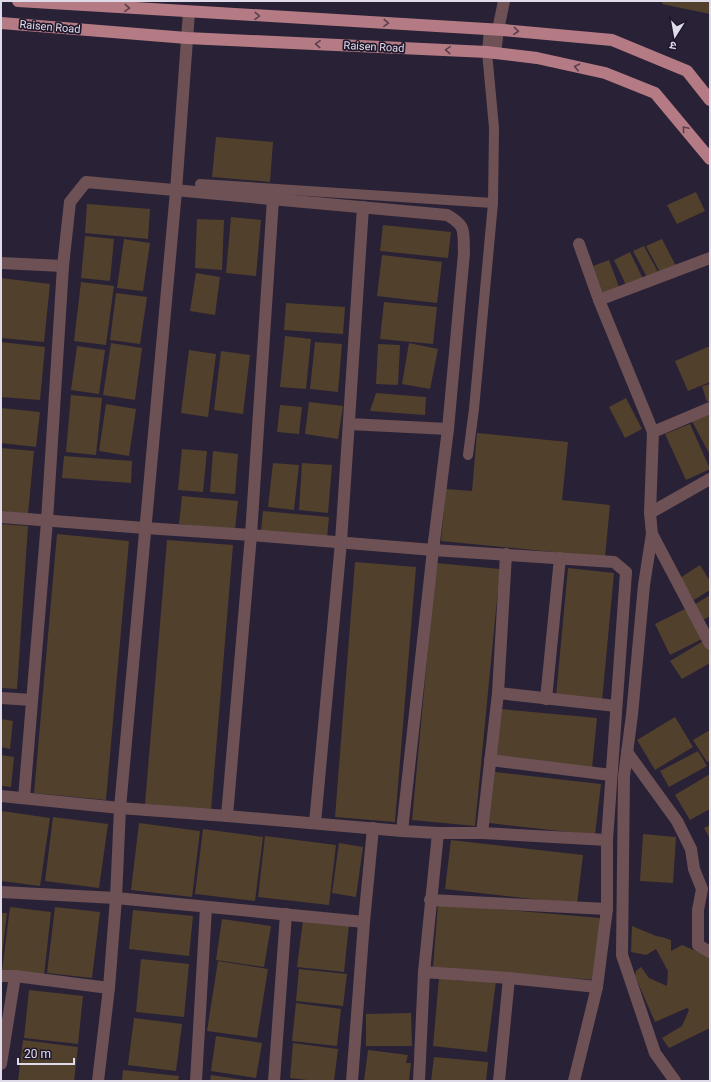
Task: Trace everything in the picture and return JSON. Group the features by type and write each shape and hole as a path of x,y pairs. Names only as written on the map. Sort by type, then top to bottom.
{"main road":[{"path":"18,1 75,3 188,12 493,30 612,40 687,71 710,100"},
{"name":"Raisen Road","path":"1,23 187,38 491,52 537,58 605,73 655,93 710,159"}],"street":[{"path":"491,52 493,30 504,1"},
{"path":"98,1081 109,988 116,898 120,808 144,528 176,191 188,12"},
{"path":"24,798 46,521 63,266 70,202 86,182 447,215 458,221 463,230 464,253 448,429 402,831"},
{"path":"227,816 251,535 273,199"},
{"path":"315,823 341,542 363,207"},
{"path":"579,244 598,300 653,432 650,513 652,534 644,585 632,715 624,776 622,954 655,1053 675,1081"},
{"path":"598,300 710,258"},
{"path":"1,263 63,266"},
{"path":"653,432 710,408"},
{"path":"349,424 448,429"},
{"path":"650,513 710,479"},
{"path":"1,517 433,550 614,562 626,572 610,776 607,840 607,909 597,987 574,1081"},
{"path":"652,534 710,644"},
{"path":"482,833 498,693 506,554"},
{"path":"546,699 560,558"},
{"path":"498,693 616,706"},
{"path":"1,698 32,700"},
{"path":"627,752 677,821 691,849 694,869 702,889 698,910 698,946 710,952"},
{"path":"490,760 610,776"},
{"path":"1,796 120,808 402,831 482,833 607,840"},
{"path":"352,1081 373,828"},
{"path":"419,1081 424,972 430,900 438,833"},
{"path":"1,892 116,898 364,922"},
{"path":"430,900 607,909"},
{"path":"196,1081 206,907"},
{"path":"274,1081 286,914"},
{"path":"424,972 509,978 597,987"},
{"path":"1,976 16,976 109,988"},
{"path":"1,1064 16,976"},
{"path":"499,1081 509,978"}],"lane":[{"path":"468,455 474,409 493,203 494,128 491,52"},
{"path":"200,184 493,203"}],"building":[{"path":"663,1 710,1 710,14 662,4"},
{"path":"216,137 273,142 270,182 212,177"},
{"path":"696,192 705,211 677,224 667,205"},
{"path":"87,204 150,209 148,239 85,233"},
{"path":"231,217 261,220 256,276 226,273"},
{"path":"197,219 224,220 222,270 195,268"},
{"path":"383,225 451,232 448,258 380,251"},
{"path":"85,236 114,239 110,281 81,278"},
{"path":"124,239 150,243 143,291 117,288"},
{"path":"662,239 676,266 661,274 646,246"},
{"path":"644,246 659,274 648,279 633,251"},
{"path":"630,252 643,279 627,287 614,260"},
{"path":"382,255 442,262 437,303 377,296"},
{"path":"609,260 619,287 603,293 593,266"},
{"path":"196,273 220,277 215,315 190,311"},
{"path":"1,278 50,284 44,342 1,338"},
{"path":"81,282 114,286 106,345 74,341"},
{"path":"116,293 147,297 140,344 110,340"},
{"path":"384,302 437,307 433,344 380,339"},
{"path":"286,303 345,307 343,334 284,330"},
{"path":"285,336 311,339 306,389 280,387"},
{"path":"1,342 45,347 40,400 1,397"},
{"path":"315,342 342,344 338,392 310,389"},
{"path":"111,343 142,348 135,400 103,395"},
{"path":"409,343 438,349 430,389 402,384"},
{"path":"378,344 400,345 398,385 376,384"},
{"path":"77,346 105,350 99,394 71,390"},
{"path":"710,346 710,382 688,391 675,361"},
{"path":"189,350 216,354 208,417 181,413"},
{"path":"221,351 250,355 243,414 214,410"},
{"path":"710,384 710,401 707,402 702,386"},
{"path":"376,393 426,397 425,415 370,411"},
{"path":"71,395 102,398 96,455 66,452"},
{"path":"626,398 642,429 625,438 609,407"},
{"path":"309,402 343,406 338,439 305,434"},
{"path":"106,404 136,409 129,456 99,451"},
{"path":"280,405 302,407 299,434 277,432"},
{"path":"1,408 40,412 36,447 1,443"},
{"path":"710,412 710,455 692,421"},
{"path":"690,424 710,469 686,480 665,434"},
{"path":"477,433 568,442 562,500 610,505 605,557 441,541 446,489 472,491"},
{"path":"1,448 34,451 28,514 1,511"},
{"path":"182,449 207,451 203,492 178,490"},
{"path":"213,451 238,454 235,494 210,492"},
{"path":"64,456 132,461 131,483 62,478"},
{"path":"273,463 299,465 294,510 268,507"},
{"path":"302,463 332,465 328,513 299,510"},
{"path":"182,496 238,501 235,530 179,524"},
{"path":"263,511 329,517 327,538 261,531"},
{"path":"1,524 28,526 17,689 1,688"},
{"path":"57,534 129,541 106,800 34,793"},
{"path":"167,540 233,545 211,810 145,804"},
{"path":"355,562 416,567 395,822 335,817"},
{"path":"436,563 500,569 475,826 412,820"},
{"path":"700,565 710,581 710,590 694,600 680,578"},
{"path":"568,568 614,573 602,701 556,696"},
{"path":"710,595 710,616 703,620 694,605"},
{"path":"689,607 704,638 670,655 655,624"},
{"path":"705,640 710,649 710,663 682,679 670,661"},
{"path":"501,709 597,718 592,768 496,759"},
{"path":"675,717 693,747 655,770 637,740"},
{"path":"1,719 13,721 10,749 1,747"},
{"path":"710,730 710,761 707,762 693,740"},
{"path":"698,751 707,766 669,787 660,771"},
{"path":"1,755 14,757 11,787 1,786"},
{"path":"495,772 601,784 595,835 489,823"},
{"path":"710,774 710,809 690,820 675,795"},
{"path":"2,811 50,818 40,886 1,881"},
{"path":"53,817 108,824 99,888 45,881"},
{"path":"139,823 200,831 192,897 131,890"},
{"path":"710,825 710,839 704,828"},
{"path":"203,829 263,837 255,901 195,894"},
{"path":"643,834 676,837 673,883 640,881"},
{"path":"265,836 336,845 329,905 258,897"},
{"path":"451,840 583,855 577,904 445,889"},
{"path":"339,843 363,847 356,897 332,893"},
{"path":"438,904 600,918 595,980 433,967"},
{"path":"10,907 51,912 44,976 2,971"},
{"path":"55,907 100,912 92,978 47,973"},
{"path":"133,910 193,916 189,956 129,949"},
{"path":"1,913 7,913 2,955 1,955"},
{"path":"222,919 271,926 264,967 216,960"},
{"path":"303,920 349,925 344,972 297,967"},
{"path":"632,926 656,936 671,940 671,951 682,945 710,957 710,1028 669,1048 662,1038 682,1026 689,1010 687,1008 655,1022 635,976 636,971 641,967 649,978 667,986 668,971 656,949 646,955 631,952"},
{"path":"141,959 189,964 184,1017 136,1012"},
{"path":"218,961 268,969 257,1038 207,1031"},
{"path":"299,969 347,974 343,1006 296,1001"},
{"path":"464,977 496,981 487,1052 433,1046 439,978 463,981"},
{"path":"29,990 83,996 78,1044 24,1038"},
{"path":"296,1003 341,1009 337,1046 292,1041"},
{"path":"411,1013 412,1046 366,1046 366,1014"},
{"path":"134,1018 182,1024 176,1071 128,1065"},
{"path":"216,1036 262,1043 256,1078 211,1071"},
{"path":"23,1040 78,1047 74,1081 18,1081"},
{"path":"293,1043 338,1049 334,1081 316,1081 290,1078"},
{"path":"368,1050 408,1055 406,1063 411,1063 409,1081 364,1081"},
{"path":"434,1057 488,1062 486,1081 431,1081"},
{"path":"123,1070 179,1076 178,1081 122,1081"},
{"path":"211,1075 244,1080 244,1081 210,1081"}]}
